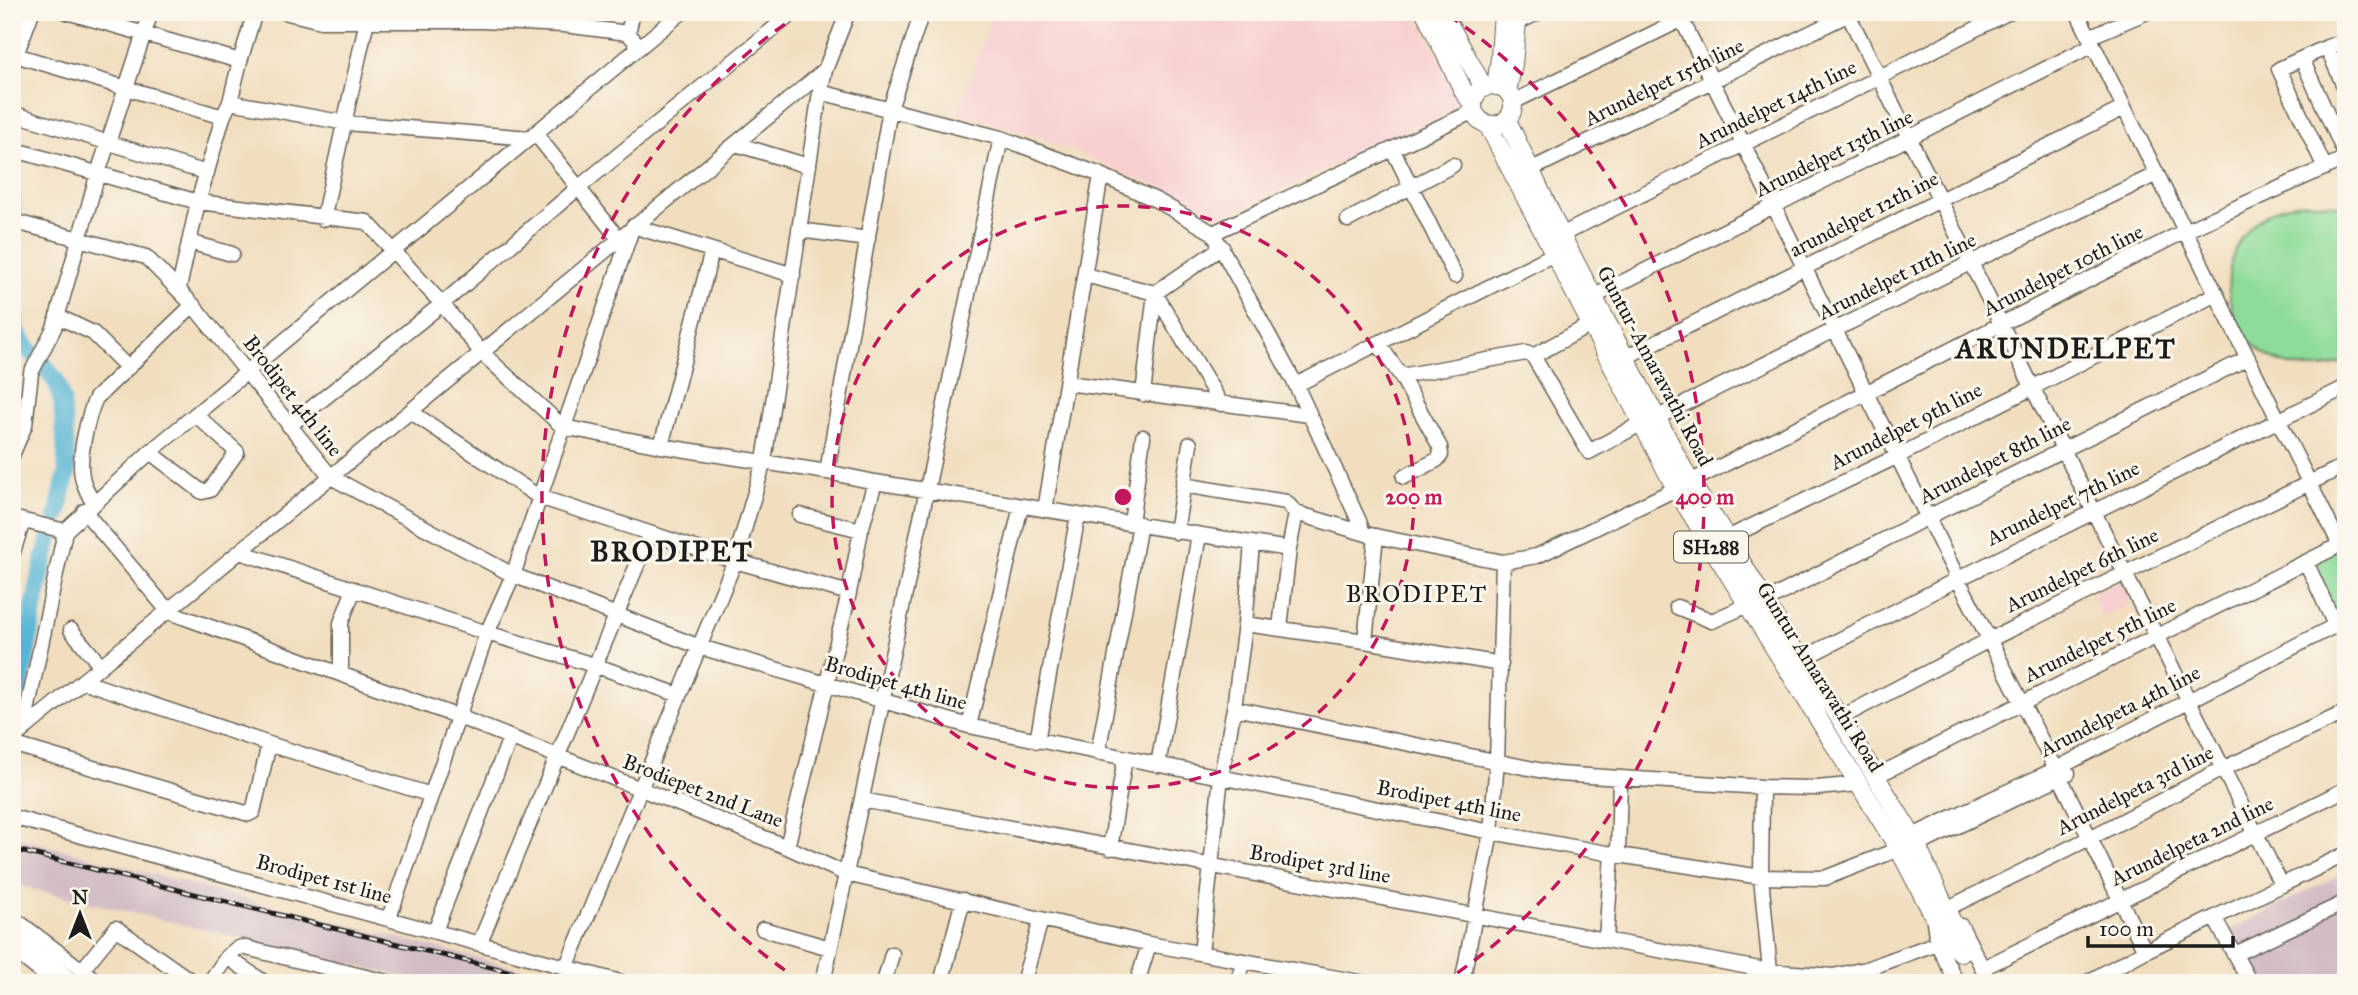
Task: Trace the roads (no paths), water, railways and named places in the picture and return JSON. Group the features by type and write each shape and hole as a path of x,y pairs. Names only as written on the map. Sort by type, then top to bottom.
{"main road":[{"path":"1425,12 1473,107"},
{"path":"1442,12 1500,92 1511,114 1507,120 1488,125"},
{"path":"1500,92 1500,58 1513,16"},
{"path":"1473,107 1475,97 1500,92"},
{"name":"SH288","path":"1473,107 1482,122 1488,125"},
{"name":"Guntur-Amaravathi Road","path":"1507,120 1593,297 1617,361"},
{"name":"Guntur Amaravathi Road","path":"1488,125 1590,325 1617,361 1683,486 1756,604 1784,666 1909,844 1943,910 1947,941 1961,952"},
{"name":"Guntur-Amaravathi Road","path":"1683,486 1727,538 1756,604 1800,660 1840,718 1866,780"}],"street":[{"path":"67,12 240,61"},
{"path":"12,455 25,425 20,405 31,373 57,316 98,173 151,12"},
{"path":"179,288 198,202 255,12"},
{"path":"284,12 367,20 385,16 566,19 628,33 639,46"},
{"path":"628,33 633,12"},
{"path":"18,734 65,531 150,452 682,12"},
{"path":"289,426 442,304 578,188 789,16 790,12"},
{"path":"566,968 735,561 764,461 820,92 825,70 848,12"},
{"path":"828,472 890,109 922,12"},
{"path":"1513,16 1539,12"},
{"path":"1500,92 1680,16 1697,12"},
{"name":"Arundelpet 14th line","path":"1561,235 2009,12"},
{"path":"2077,12 2278,419 2343,544"},
{"name":"Arundelpet 13th line","path":"1593,297 1910,138 2147,12"},
{"path":"1850,13 1970,263 2281,884"},
{"name":"Arundelpet 15th line","path":"1531,170 1850,13"},
{"path":"12,14 30,16 13,58 223,117"},
{"path":"1680,16 2145,951"},
{"path":"323,219 367,20"},
{"path":"2325,168 2279,69 2346,41"},
{"path":"2327,47 2346,91"},
{"path":"2302,59 2346,157"},
{"path":"18,734 825,70"},
{"path":"820,92 1001,138 1101,175 1158,201 1213,233 1296,385 1359,521 1369,534 1365,641"},
{"path":"230,102 346,123 532,135 618,239"},
{"path":"1213,233 1393,150 1473,107"},
{"name":"arundelpet 12th ine","path":"1617,361 2124,108"},
{"path":"12,113 207,173"},
{"path":"822,983 1001,138"},
{"path":"736,144 808,166"},
{"path":"12,149 198,202 323,219 367,222 442,304 482,353 564,427 661,446 1289,549"},
{"path":"1393,150 1455,276"},
{"name":"Arundelpet 10th line","path":"1503,562 1538,556 1683,486 2185,231 2346,157"},
{"path":"1348,220 1453,165"},
{"name":"Arundelpet 11th line","path":"1534,356 1589,452 1970,263 2157,174"},
{"path":"1045,510 1101,175"},
{"name":"Brodipet 4th line","path":"12,221 146,257 179,288 331,477 513,575 700,647 969,726 1490,832 1615,854 1761,877 1825,878 1909,844"},
{"path":"633,226 793,275"},
{"path":"389,918 487,633 513,575 633,226"},
{"path":"799,230 868,239"},
{"path":"189,242 232,254"},
{"path":"1143,394 1155,293 1222,247"},
{"path":"661,446 712,251"},
{"path":"1296,385 1554,254"},
{"path":"1085,275 1155,293 1221,404"},
{"name":"Arundelpet 9th line","path":"1727,538 1898,456 2216,294"},
{"path":"88,507 82,476 83,454 89,417 96,398 193,305"},
{"path":"57,316 93,333 128,368"},
{"path":"1401,376 1525,353 1534,356 1590,325"},
{"path":"1378,343 1401,376 1440,447 1441,455 1437,460 1404,477"},
{"name":"Arundelpet 8th line","path":"1677,607 1712,621 1756,604 2248,358"},
{"path":"1067,383 1309,415"},
{"name":"Arundelpet 7th line","path":"1800,660 2346,387"},
{"path":"411,412 539,497 735,561 849,593"},
{"path":"150,452 202,492 210,491 237,452 196,415"},
{"path":"1098,753 1135,524 1143,437"},
{"path":"1176,532 1190,444"},
{"name":"Arundelpet 6th line","path":"1840,718 1989,640 2346,466"},
{"path":"787,847 849,593 861,530 875,482"},
{"path":"1183,485 1286,502 1296,513 1369,534 1503,562 1497,761 1490,832 1462,983"},
{"path":"969,726 1021,506"},
{"name":"Brodiepet 2nd Lane","path":"88,507 169,611 459,717 787,847 846,874 1149,944 1365,983"},
{"path":"1280,628 1296,513"},
{"path":"800,515 861,530"},
{"path":"1037,741 1078,515"},
{"path":"12,555 18,519 65,531"},
{"path":"480,942 650,534"},
{"path":"1158,765 1199,535"},
{"path":"1201,953 1221,776 1234,708 1245,624 1252,544"},
{"name":"Arundelpet 5th line","path":"1866,780 2343,544"},
{"path":"240,552 597,666 679,695"},
{"path":"2306,562 2342,625"},
{"path":"341,673 341,623 354,589"},
{"path":"1245,624 1501,664"},
{"name":"Arundelpeta 4th line","path":"1909,844 2058,773 2342,625"},
{"path":"71,630 101,666"},
{"path":"82,681 431,795"},
{"path":"1234,708 1558,774 1762,787 1817,788 1866,780"},
{"name":"Arundelpeta 3rd line","path":"1943,910 2222,769 2346,712"},
{"path":"435,932 510,738"},
{"path":"12,744 249,814 253,812 269,744"},
{"path":"1111,848 1125,758"},
{"path":"1606,939 1620,779"},
{"path":"1762,787 1761,877 1768,977"},
{"name":"Arundelpeta 2nd line","path":"1983,968 2346,789"},
{"name":"Brodipet 3rd line","path":"862,800 1606,939 1768,977 1833,976 1866,969 1937,943"},
{"name":"Brodipet 1st line","path":"12,817 624,983"},
{"path":"2086,983 2145,951 2346,854"},
{"path":"941,983 963,900"},
{"path":"2235,954 2346,902"},
{"path":"1943,910 1937,943 1958,983"},
{"path":"1943,910 1983,968 1990,983"},
{"path":"12,917 80,978"},
{"path":"2216,919 2247,977 2237,983"},
{"path":"1023,983 1041,920"},
{"path":"12,925 80,978"},
{"path":"80,978 116,928 194,983"},
{"path":"763,929 830,948"},
{"path":"12,933 80,978 99,983"},
{"path":"1137,983 1149,944"},
{"path":"209,983 227,957 242,947 364,980 391,983"},
{"path":"13,950 55,983"},
{"path":"884,983 892,954"},
{"path":"227,957 265,983"},
{"path":"1237,983 1244,961"}],"waterway":[{"path":"12,197 12,208"},
{"path":"12,274 16,326 24,344 32,353"},
{"path":"44,365 56,381 62,401 67,473 57,516"},
{"path":"12,714 50,538"}],"railway":[{"path":"12,849 556,983"}],"district":[{"name":"ARUNDELPET","path":"2066,348"},
{"name":"BRODIPET","path":"672,551"},
{"name":"BRODIPET","path":"1417,594"}]}
